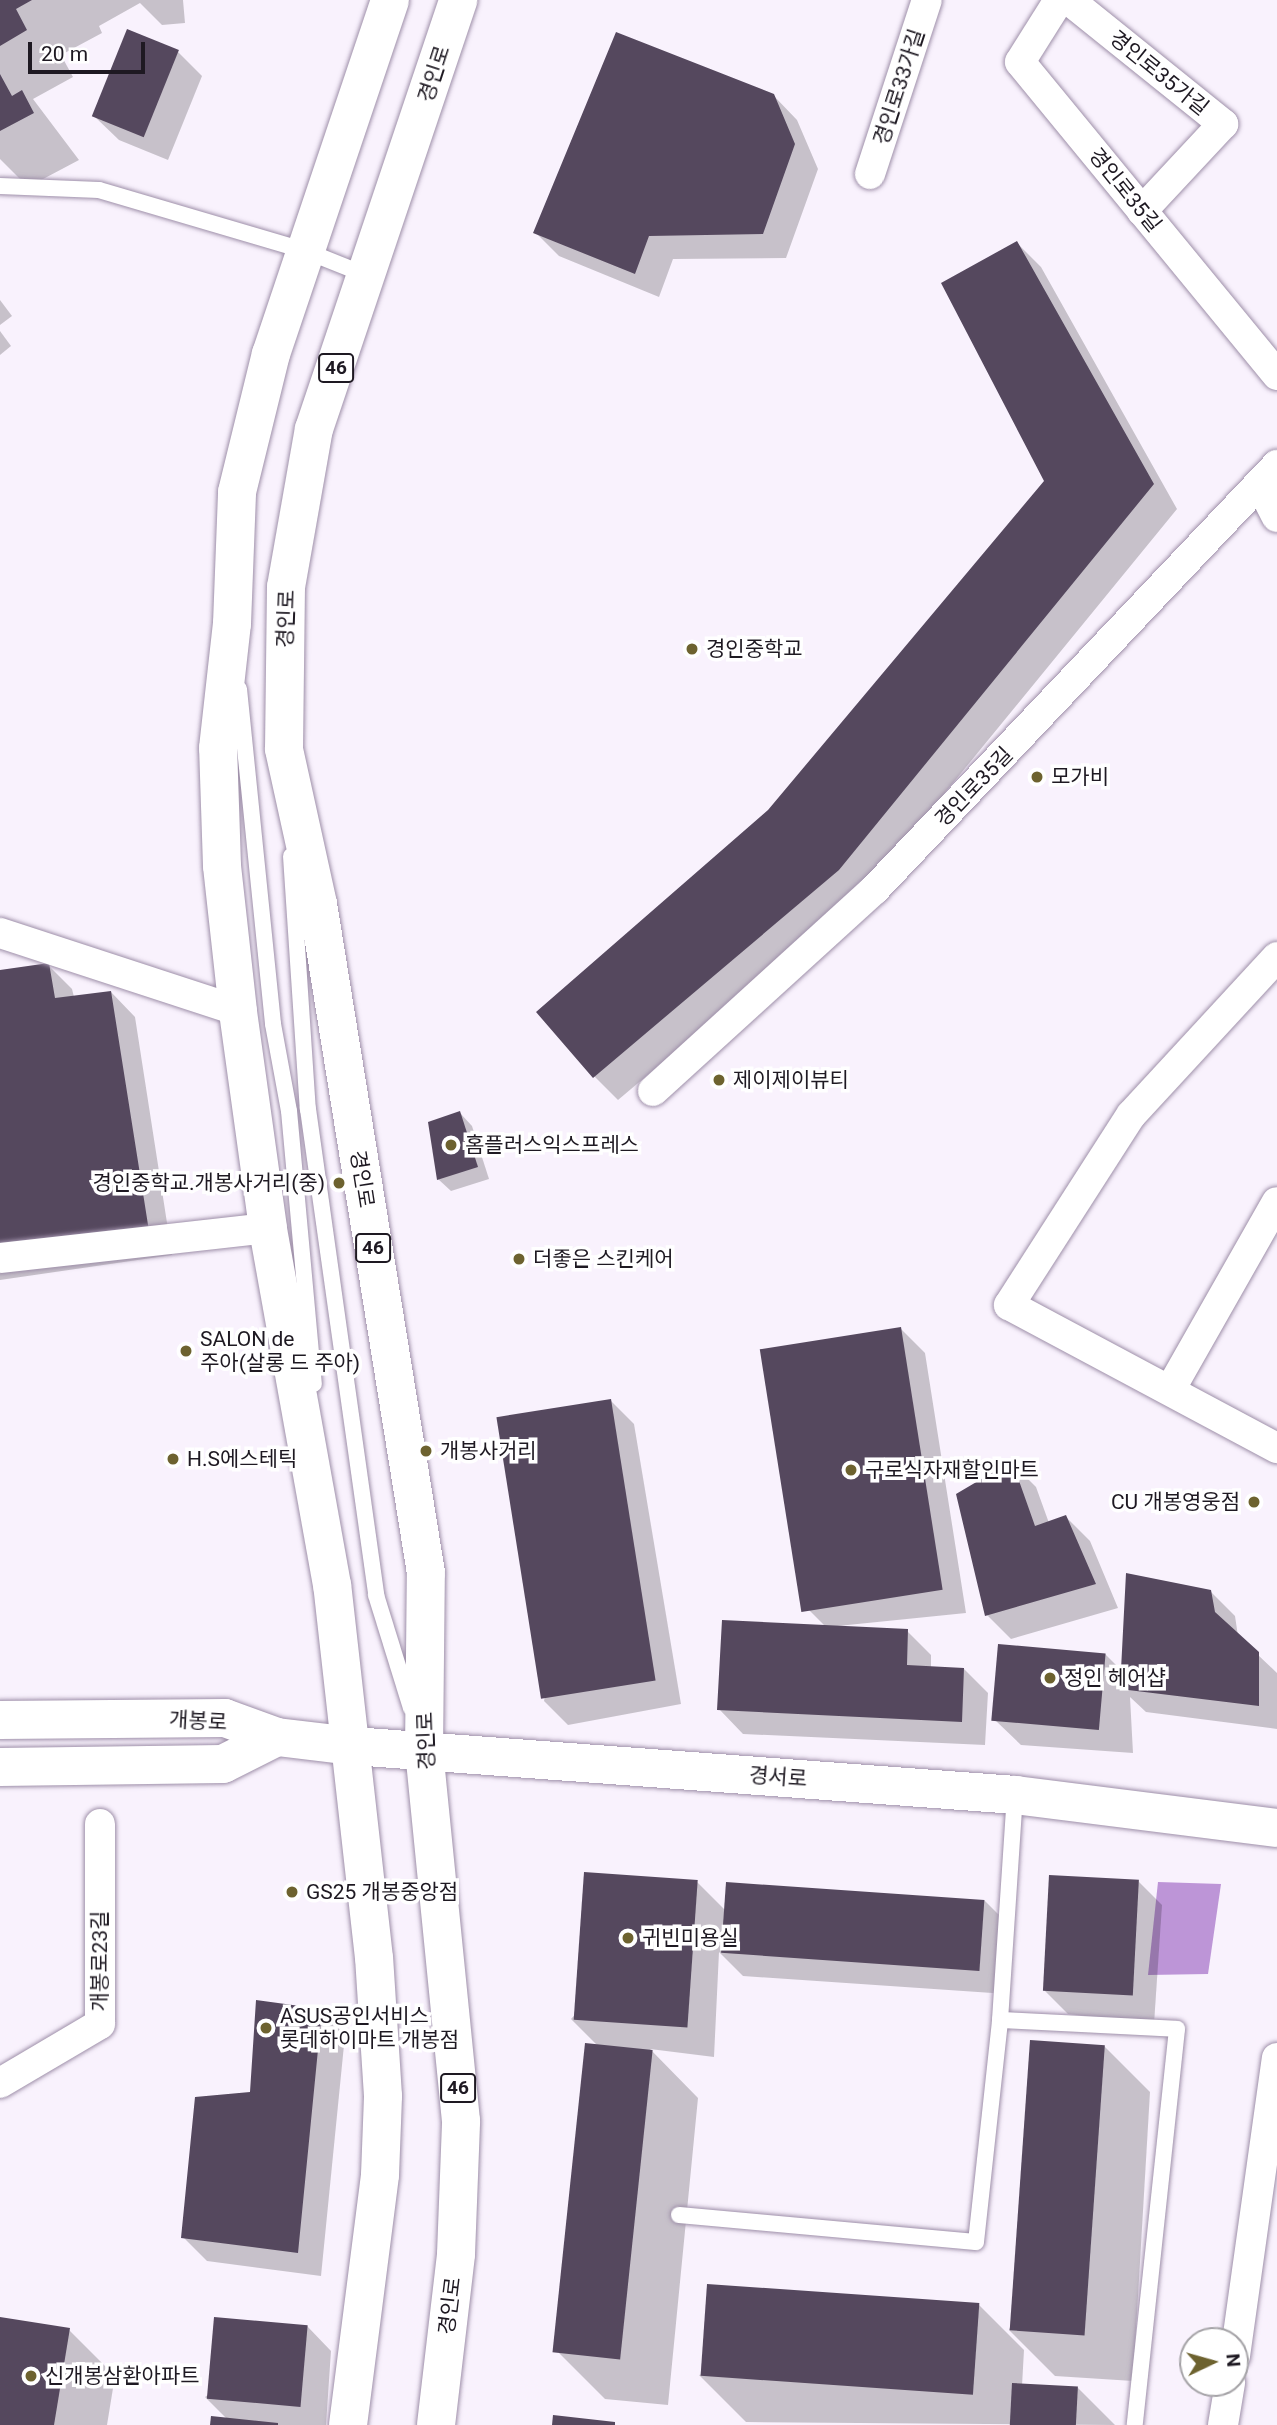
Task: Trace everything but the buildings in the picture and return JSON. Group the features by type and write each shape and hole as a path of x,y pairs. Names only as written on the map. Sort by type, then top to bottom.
{"main road":[{"path":"348,2425 380,2175 383,2096 353,1746 332,1585 268,1228 238,1011 222,866 218,748 232,624 237,492 271,354 390,0"},
{"name":"경인로","path":"436,2425 456,2254 461,2121 424,1751 426,1573 318,904 284,749 286,587 314,429 368,276 458,0"},
{"name":"개봉로","path":"0,1720 225,1718 277,1737"},
{"name":"경서로","path":"277,1737 353,1746 1016,1795 1277,1828"},
{"name":"개봉로","path":"0,1767 223,1764 277,1737"}],"street":[{"name":"경인로33가길","path":"870,174 928,0"},
{"name":"경인로35길","path":"1059,0 1020,62 1277,375"},
{"name":"경인로35가길","path":"1069,0 1223,124 1142,211"},
{"name":"경인로35길","path":"653,1091 874,891 1268,475"},
{"path":"1268,475 1277,517"},
{"path":"0,933 238,1011"},
{"path":"1277,957 1131,1115 1009,1305 1277,1448"},
{"path":"1170,1390 1277,1202"},
{"path":"0,1258 268,1228"},
{"name":"개봉로23길","path":"0,2083 100,2024 100,1824"},
{"path":"1239,2327 1277,2058"},
{"path":"1223,2425 1228,2397"}],"lane":[{"path":"0,186 99,190 306,251 368,276"},
{"path":"232,624 270,998 289,1111 332,1585"},
{"path":"284,749 308,1109 376,1595 424,1751"},
{"path":"679,2215 976,2242 1000,2020 1016,1795"},
{"path":"1000,2020 1177,2029 1135,2425"}],"shaded area":[{"path":"1158,1882 1221,1884 1208,1974 1148,1975"}],"place":[{"name":"경인중학교","path":"692,649"},
{"name":"모가비","path":"1037,777"},
{"name":"제이제이뷰티","path":"719,1080"},
{"name":"홈플러스익스프레스","path":"451,1145"},
{"name":"경인중학교.개봉사거리(중)","path":"339,1183"},
{"name":"더좋은 스킨케어","path":"519,1259"},
{"name":"SALON de 주아(살롱 드 주아)","path":"186,1351"},
{"name":"개봉사거리","path":"426,1451"},
{"name":"H.S에스테틱","path":"173,1459"},
{"name":"구로식자재할인마트","path":"851,1470"},
{"name":"CU 개봉영웅점","path":"1254,1502"},
{"name":"정인 헤어샵","path":"1050,1678"},
{"name":"GS25 개봉중앙점","path":"292,1892"},
{"name":"귀빈미용실","path":"628,1938"},
{"name":"ASUS공인서비스 롯데하이마트 개봉점","path":"266,2028"},
{"name":"신개봉삼환아파트","path":"31,2376"}]}
